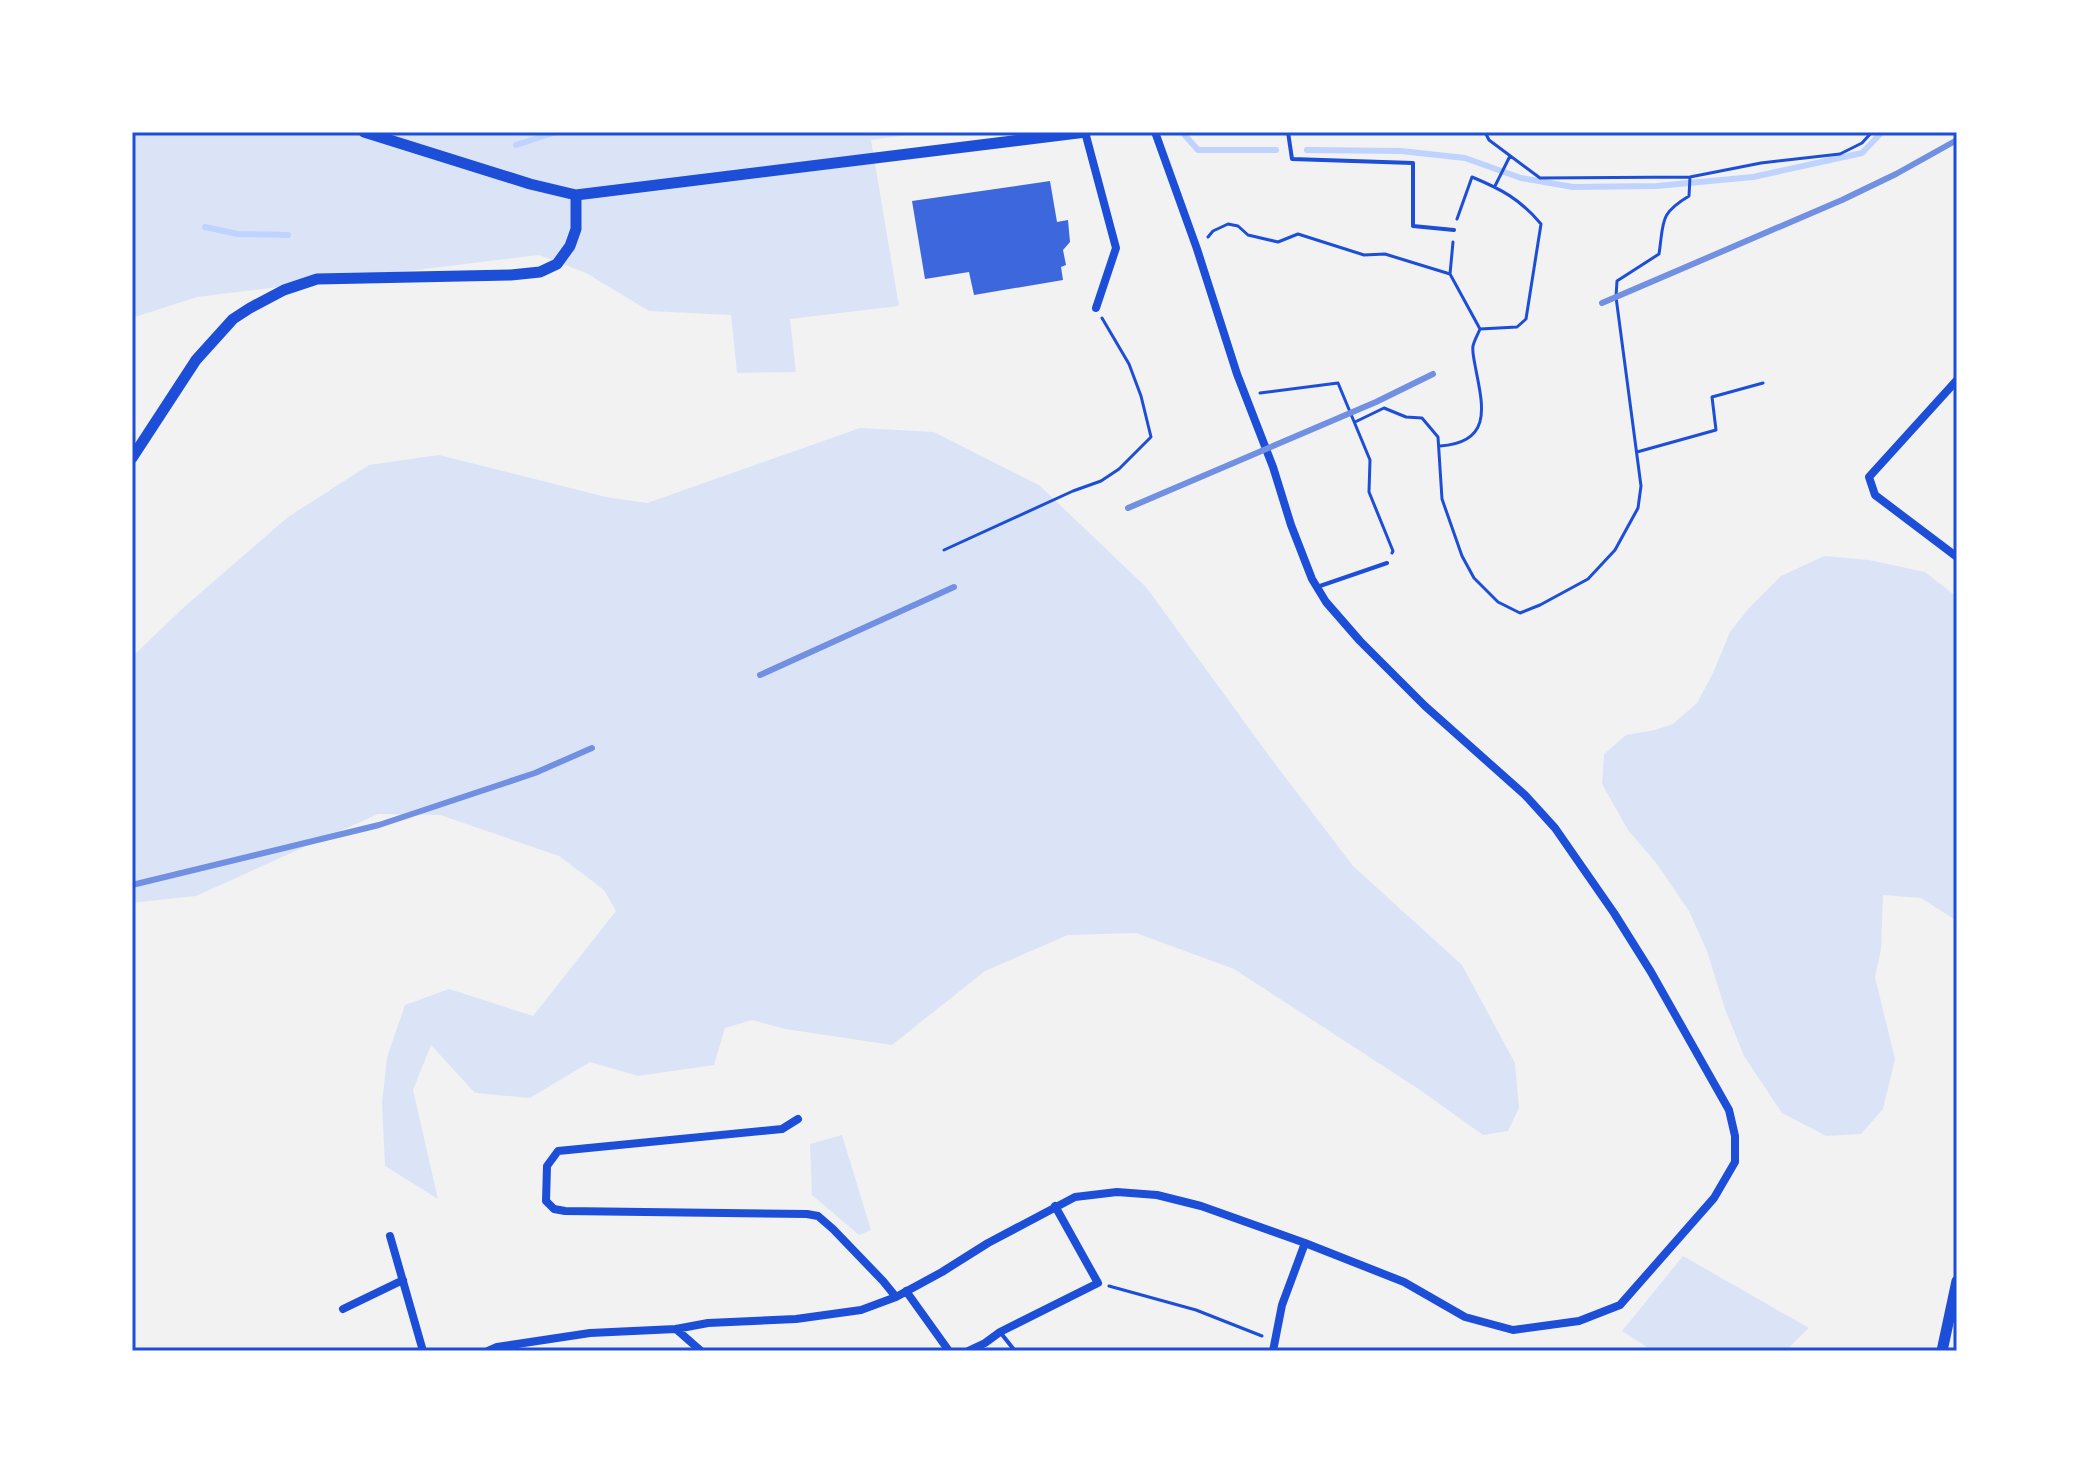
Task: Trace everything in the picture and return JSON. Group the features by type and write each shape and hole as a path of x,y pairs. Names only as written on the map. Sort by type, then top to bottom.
{"street":[{"path":"364,132 390,136 530,184 576,195 1086,132 1116,248 1096,308"},
{"path":"488,1351 590,1333 796,1319 861,1310 896,1297 1055,1206 1075,1197 1117,1192 1157,1195 1201,1206 1305,1243 1404,1282 1465,1317 1513,1330 1579,1321 1620,1305 1714,1198 1735,1162 1735,1136 1729,1110 1651,972 1555,828 1525,795 1435,715 1369,650 1326,602 1317,587 1291,525 1155,132"},
{"path":"132,458 196,360 233,319 250,308 284,290 317,279 540,272 557,264 570,246 576,229 576,195"},
{"path":"1957,380 1869,477 1875,495 1957,557"},
{"path":"1949,550 1957,542"},
{"path":"798,1119 782,1129 558,1151 547,1166 546,1201 554,1209 565,1211 742,1212 818,1216 846,1241 896,1297"},
{"path":"968,1351 1098,1283 1055,1206"},
{"path":"390,1236 423,1351"},
{"path":"1275,1347 1282,1305 1305,1243"},
{"path":"343,1309 403,1280"},
{"path":"1942,1351 1957,1281"},
{"path":"906,1291 949,1351"},
{"path":"676,1329 701,1351"}],"lane":[{"path":"1288,132 1292,159 1413,163 1413,226 1454,230"},
{"path":"1317,587 1387,563"},
{"path":"1000,1332 1015,1351"}],"path":[{"path":"1485,132 1489,140 1540,178 1690,177 1761,163 1840,154 1862,143 1872,132"},
{"path":"1495,186 1510,156"},
{"path":"1472,177 1503,190 1541,224 1526,319 1517,327 1480,329 1450,274 1454,230 1472,177"},
{"path":"1355,422 1384,408 1406,417 1422,418 1438,437 1442,499 1462,556 1474,578 1498,602 1520,613 1588,579 1615,550 1638,508 1641,486 1616,297 1617,281 1659,254 1664,215 1689,196 1690,177"},
{"path":"1206,239 1213,231 1228,224 1238,226 1248,235 1278,242 1298,234 1364,255 1385,254 1450,274"},
{"path":"944,550 1101,481 1119,469 1151,437 1129,364 1096,308"},
{"path":"1438,446 1465,440 1477,429 1483,414 1472,348 1480,329"},
{"path":"1246,395 1338,383 1370,460 1369,492 1393,551 1387,563"},
{"path":"1637,452 1716,430 1712,397 1763,383"},
{"path":"1098,1283 1196,1310 1275,1347"}],"shaded area":[{"path":"132,132 931,132 871,140 899,306 790,319 796,372 737,373 731,315 649,311 586,273 539,255 197,297 132,318"},
{"path":"860,428 934,432 1039,485 1146,587 1353,866 1462,965 1515,1063 1519,1108 1508,1131 1483,1135 1420,1090 1234,969 1136,933 1068,935 985,971 892,1045 785,1029 752,1020 725,1028 714,1065 638,1076 590,1062 530,1098 475,1093 431,1045 413,1090 438,1199 385,1166 382,1103 387,1057 405,1005 449,989 533,1016 616,911 604,890 559,856 440,815 378,814 196,896 132,903 132,657 183,608 288,517 369,465 439,455 606,497 647,503"},
{"path":"1824,556 1869,560 1925,572 1957,597 1957,921 1921,898 1883,895 1881,949 1875,977 1895,1059 1883,1109 1861,1134 1826,1136 1782,1113 1744,1056 1707,951 1689,911 1657,864 1628,830 1602,784 1604,754 1626,735 1673,724 1697,703 1730,632 1749,608 1781,576"},
{"path":"842,1135 871,1230 859,1235 812,1195 810,1144"},
{"path":"1683,1256 1809,1328 1785,1351 1653,1351 1622,1331"}],"building":[{"path":"1050,181 1057,222 1068,220 1070,242 1063,250 1066,265 1061,267 1063,280 974,295 969,272 925,279 912,201"}],"waterway":[{"path":"516,145 556,132"},
{"path":"1182,132 1198,150 1276,150"},
{"path":"1307,150 1401,151 1465,158 1521,178 1573,187 1657,186 1753,177 1862,153 1882,132"},
{"path":"205,227 238,234 288,235"}],"railway":[{"path":"1602,303 1842,200 1957,140"},
{"path":"1128,508 1376,402 1433,374"},
{"path":"760,675 954,587"},
{"path":"132,885 379,825 535,773 592,748"}]}
